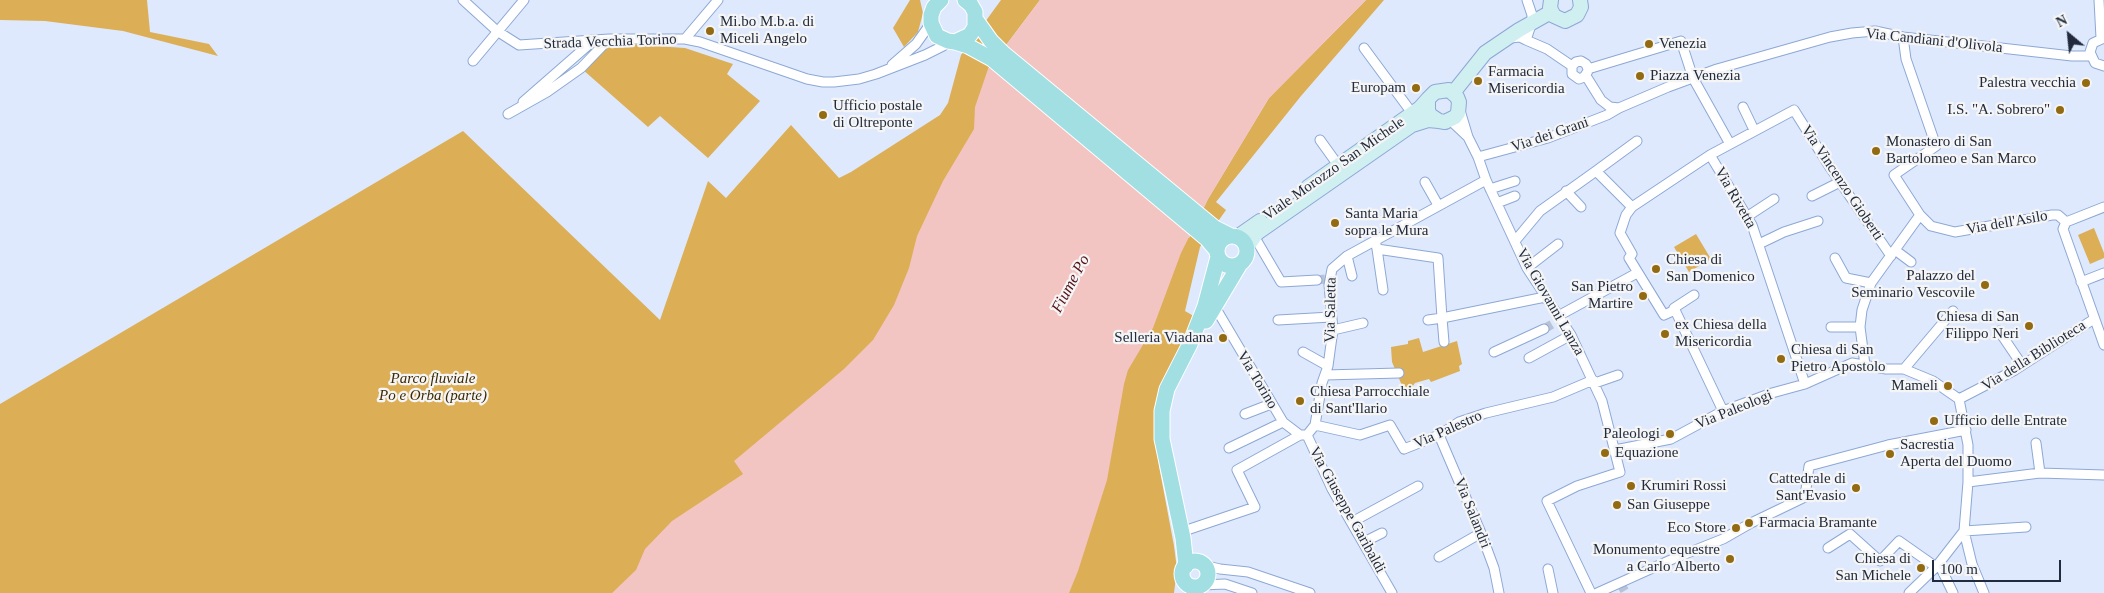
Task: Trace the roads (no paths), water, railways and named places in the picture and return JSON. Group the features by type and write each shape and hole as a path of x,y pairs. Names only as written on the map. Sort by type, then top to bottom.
{"main road":[{"path":"941,0 930,13 937,36 992,59 1211,233 1242,239"},
{"path":"965,0 971,5 979,24 991,41 1003,53 1211,233 1218,254 1225,265 1240,264"},
{"path":"1453,92 1486,53 1532,22 1551,6 1561,20 1570,20 1580,12 1580,0"},
{"path":"957,43 970,35 979,24"},
{"path":"1439,90 1453,92 1459,102 1458,113 1445,121 1434,119 1428,110 1428,99 1439,90"},
{"name":"Viale Morozzo San Michele","path":"1242,239 1338,165 1412,113 1428,99"},
{"name":"Viale Morozzo San Michele","path":"1242,239 1412,125 1428,120 1445,121"},
{"path":"1196,580 1182,535 1166,464 1162,439 1162,410 1167,390 1206,306 1223,240 1242,239"},
{"path":"1190,344 1214,310 1246,256 1242,239"}],"street":[{"name":"Strada Vecchia Torino","path":"462,0 497,31 520,45 609,39 685,39 700,42 807,80 834,82 858,79 925,55 942,46 957,43"},
{"path":"473,61 524,0"},
{"path":"1526,40 1532,22 1528,0"},
{"path":"2099,0 2103,38 2097,40 2091,47 2091,56 2095,63 2104,66"},
{"path":"685,39 712,2"},
{"path":"886,70 916,44 930,13"},
{"name":"Via Candiani d'Olivola","path":"1693,78 1717,69 1852,33 1875,31 1903,37 2072,56 2091,56"},
{"path":"1504,40 1512,37 1526,40 1547,49 1572,66"},
{"path":"1903,37 1906,59 1936,146 1894,175 1920,216 1871,283 1862,310 1860,332 1865,365 1886,369 1904,369 1932,381 1959,399 1968,445 1968,482 1964,531 1972,564 1984,593"},
{"path":"594,40 511,111 547,92 581,68 609,39"},
{"path":"1693,78 1619,108 1610,107 1601,100 1587,72 1586,64 1581,61 1576,62 1572,66 1571,72 1578,78 1587,72 1681,42 1693,78 1730,144"},
{"path":"1364,48 1412,113"},
{"name":"Via Giovanni Lanza","path":"1459,107 1468,137 1478,157 1486,180 1527,268 1571,335 1602,401 1620,472 1577,486 1547,501 1591,593"},
{"path":"1694,294 1674,308 1675,310 1664,315 1637,273 1629,258 1632,254 1620,233 1626,215 1632,207 1710,155 1754,130 1743,107"},
{"name":"Via dei Grani","path":"1478,157 1548,138 1619,108"},
{"name":"Via Vincenzo Gioberti","path":"1754,130 1794,110 1840,182 1893,253 1911,262"},
{"name":"Via Giovanni Lanza","path":"1445,121 1468,137"},
{"path":"1320,140 1338,165"},
{"path":"1515,242 1540,211 1637,142"},
{"name":"Via Rivetta","path":"1710,155 1748,216 1805,384"},
{"path":"1596,171 1632,207"},
{"name":"Via Saletta","path":"1304,435 1315,425 1333,330 1324,280 1332,269 1347,256 1376,245 1438,205 1486,180"},
{"path":"1490,189 1515,181"},
{"path":"1425,182 1438,205"},
{"path":"1812,196 1840,182"},
{"path":"1566,191 1581,207"},
{"path":"1496,203 1515,196"},
{"path":"1748,216 1774,199"},
{"path":"2104,207 2066,222 2063,229 2104,345"},
{"name":"Via dell'Asilo","path":"1920,216 1932,226 1955,232 2052,215 2058,215 2066,222"},
{"path":"1759,244 1784,232 1818,221"},
{"path":"1242,239 1282,282 1324,280"},
{"path":"1527,268 1558,244"},
{"path":"1383,290 1376,245 1438,258 1444,342"},
{"path":"1347,256 1352,276"},
{"path":"1835,258 1846,278 1871,283"},
{"path":"1559,319 1637,273"},
{"path":"2081,282 2104,273"},
{"path":"1428,320 1546,297"},
{"path":"1675,310 1723,411"},
{"path":"1904,369 1953,311"},
{"name":"Via Torino","path":"1218,312 1283,422 1304,435"},
{"path":"1278,320 1332,317"},
{"name":"Via della Biblioteca","path":"1959,399 1974,393 2022,366 2058,340 2094,319"},
{"path":"1333,330 1363,323"},
{"path":"1831,327 1860,332"},
{"path":"1494,352 1544,329"},
{"path":"2000,331 2022,366"},
{"path":"1529,358 1571,335"},
{"path":"1303,352 1326,371 1399,373"},
{"name":"Via Paleologi","path":"1615,450 1671,439 1723,411 1772,393 1805,384 1852,363 1865,365"},
{"name":"Via Palestro","path":"1315,425 1360,436 1390,425 1404,449 1438,435 1459,422 1486,413 1553,397 1594,381 1618,375"},
{"path":"1245,414 1271,404"},
{"path":"1229,448 1283,422"},
{"path":"1597,593 1723,539 1805,497 1809,466 1888,445 1966,430"},
{"path":"1182,535 1255,507 1237,470 1304,435"},
{"name":"Via Giuseppe Garibaldi","path":"1304,435 1332,489 1392,593"},
{"name":"Via Salandri","path":"1438,435 1481,533 1494,568 1498,593"},
{"path":"2036,443 2040,473"},
{"path":"1968,482 2040,473 2104,475"},
{"path":"1352,522 1418,486"},
{"path":"1909,593 1938,565 1964,531 2026,527"},
{"path":"1364,542 1382,532"},
{"path":"1439,557 1481,533"},
{"path":"1828,548 1850,534 1880,561 1899,541 1938,565 1953,593"},
{"path":"1196,580 1220,569 1248,572 1310,593"},
{"path":"1548,569 1553,593"},
{"path":"1196,580 1252,593"}],"water":[{"name":"Fiume Po","path":"1040,0 1366,0 1269,98 1208,199 1181,253 1153,328 1128,370 1107,480 1078,571 1069,593 612,593 636,570 645,549 672,521 743,474 734,461 844,369 873,340 894,305 909,268 917,236 943,181 974,129 975,107 988,69"}],"tunnel":[{"path":"1317,280 1325,279"},
{"path":"1544,329 1556,322"},
{"path":"1620,583 1626,593"}],"place":[{"name":"Mi.bo M.b.a. di Miceli Angelo","path":"710,31"},
{"name":"Venezia","path":"1649,44"},
{"name":"Piazza Venezia","path":"1640,76"},
{"name":"Farmacia Misericordia","path":"1478,81"},
{"name":"Palestra vecchia","path":"2086,83"},
{"name":"Europam","path":"1416,88"},
{"name":"I.S. \"A. Sobrero\"","path":"2060,110"},
{"name":"Ufficio postale di Oltreponte","path":"823,115"},
{"name":"Monastero di San Bartolomeo e San Marco","path":"1876,151"},
{"name":"Santa Maria sopra le Mura","path":"1335,223"},
{"name":"Chiesa di San Domenico","path":"1656,269"},
{"name":"Palazzo del Seminario Vescovile","path":"1985,285"},
{"name":"San Pietro Martire","path":"1643,296"},
{"name":"Chiesa di San Filippo Neri","path":"2029,326"},
{"name":"ex Chiesa della Misericordia","path":"1665,334"},
{"name":"Selleria Viadana","path":"1223,338"},
{"name":"Chiesa di San Pietro Apostolo","path":"1781,359"},
{"name":"Mameli","path":"1948,386"},
{"name":"Chiesa Parrocchiale di Sant'Ilario","path":"1300,401"},
{"name":"Ufficio delle Entrate","path":"1934,421"},
{"name":"Paleologi","path":"1670,434"},
{"name":"Equazione","path":"1605,453"},
{"name":"Sacrestia Aperta del Duomo","path":"1890,454"},
{"name":"Krumiri Rossi","path":"1631,486"},
{"name":"Cattedrale di Sant'Evasio","path":"1856,488"},
{"name":"San Giuseppe","path":"1617,505"},
{"name":"Farmacia Bramante","path":"1749,523"},
{"name":"Eco Store","path":"1736,528"},
{"name":"Monumento equestre a Carlo Alberto","path":"1730,559"},
{"name":"Chiesa di San Michele","path":"1921,568"}],"park label":[{"name":"Parco fluviale Po e Orba (parte)","path":"433,388"}]}
